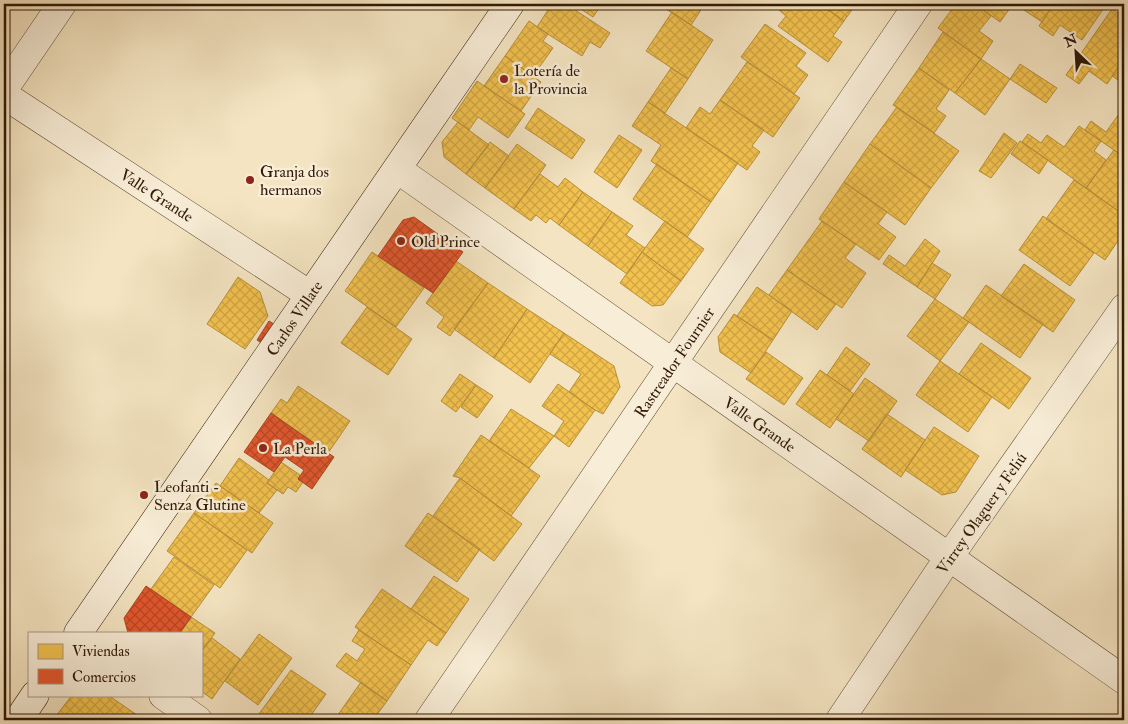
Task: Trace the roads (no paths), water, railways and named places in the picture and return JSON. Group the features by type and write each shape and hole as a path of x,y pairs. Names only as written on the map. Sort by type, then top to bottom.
{"street":[{"path":"4,88 62,4"},
{"name":"Carlos Villate","path":"79,632 510,4"},
{"name":"Rastreador Fournier","path":"429,720 918,4"},
{"name":"Valle Grande","path":"4,95 310,295"},
{"name":"Valle Grande","path":"396,169 1124,680"},
{"name":"Virrey Olaguer y Feliú","path":"840,720 949,557 1124,308"},
{"path":"18,720 34,696"},
{"path":"164,696 198,720"}],"place":[{"name":"Lotería de la Provincia","path":"504,79"},
{"name":"Granja dos hermanos","path":"250,180"},
{"name":"Old Prince","path":"401,241"},
{"name":"La Perla","path":"263,448"},
{"name":"Leofanti - Senza Glutine","path":"144,495"}]}
